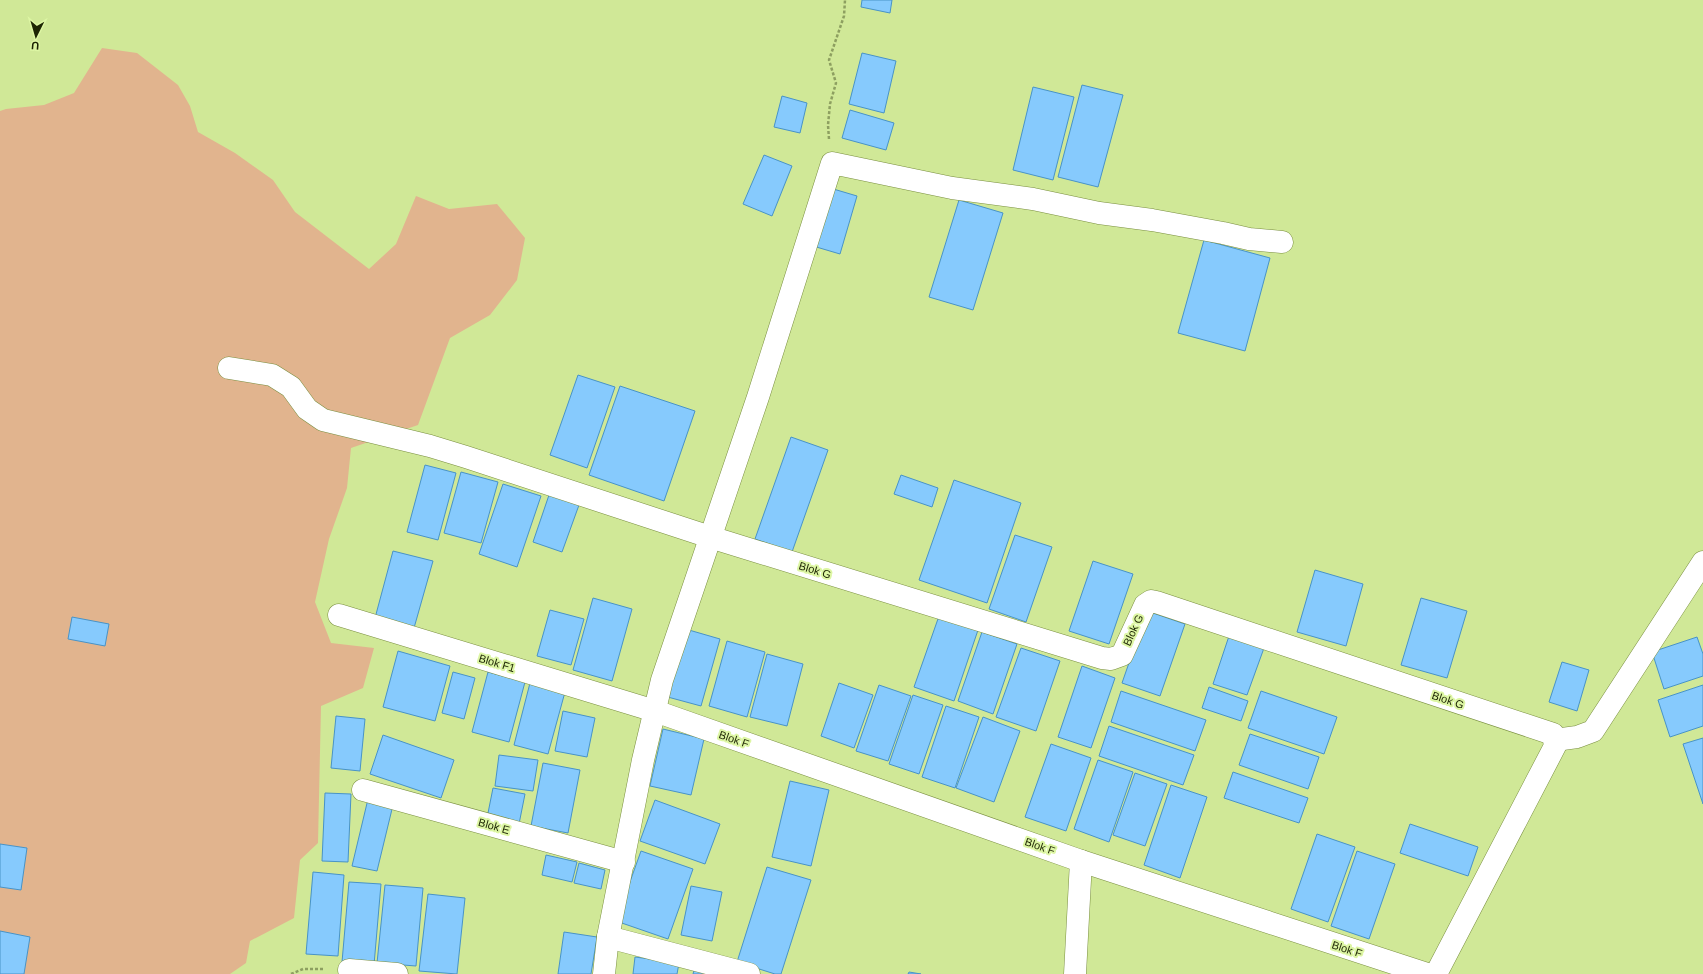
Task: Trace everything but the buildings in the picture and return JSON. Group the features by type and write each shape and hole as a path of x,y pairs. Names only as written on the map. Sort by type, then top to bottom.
{"street":[{"path":"604,974 608,937 643,760 662,680 758,397 832,163 952,188 1033,199 1099,213 1144,218 1249,239 1282,242"},
{"path":"228,368 272,375 291,387 307,410 323,420 430,446 710,537"},
{"name":"Blok G","path":"710,537 1110,659 1122,655 1145,605 1151,601 1156,602 1554,737"},
{"path":"1436,974 1555,746 1554,737 1577,737 1593,731 1703,562"},
{"name":"Blok F1","path":"339,615 655,711"},
{"name":"Blok F","path":"655,711 1081,861 1427,974"},
{"name":"Blok E","path":"363,790 624,862"},
{"path":"1074,974 1081,861"},
{"path":"608,937 749,974"},
{"path":"349,970 397,974"}],"path":[{"path":"832,163 828,125 830,104 836,84 829,60 844,16 845,0"},
{"path":"291,974 303,969 349,970"}],"shaded area":[{"path":"102,48 137,53 178,85 190,106 198,132 235,153 273,180 295,212 369,269 396,244 416,196 449,209 497,204 525,238 517,280 490,315 450,338 418,425 351,448 347,488 329,539 315,602 331,643 374,648 363,688 321,706 318,843 300,860 294,918 250,941 246,963 230,974 0,974 0,111 44,105 74,93"}]}
